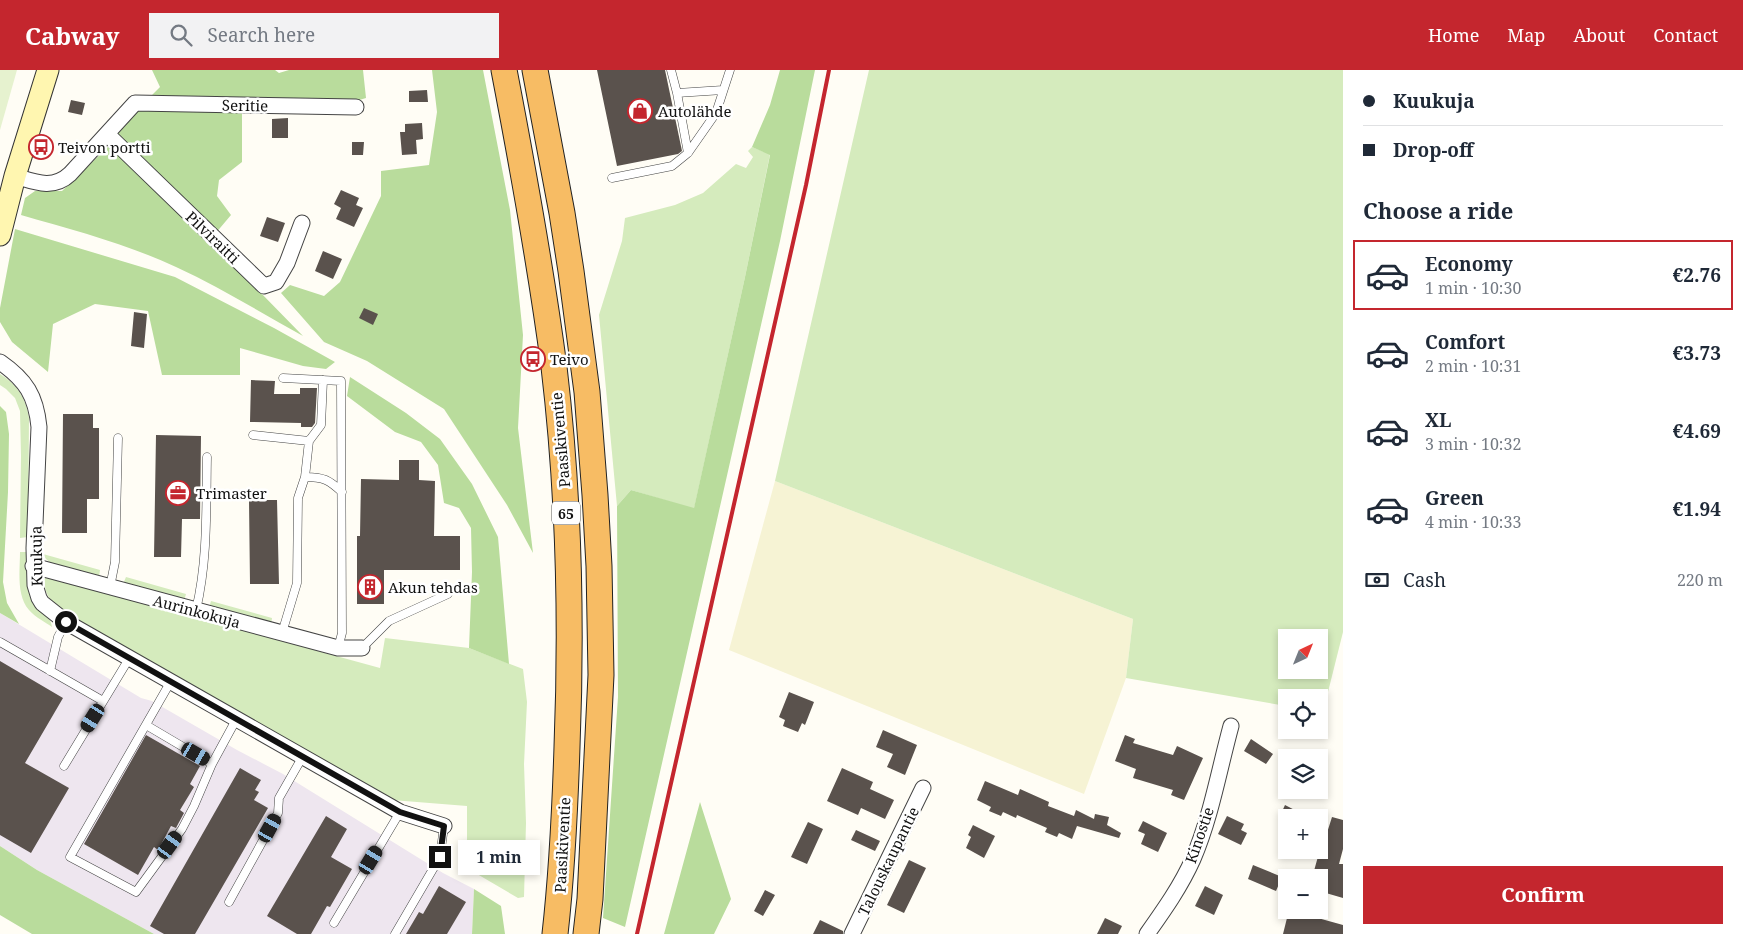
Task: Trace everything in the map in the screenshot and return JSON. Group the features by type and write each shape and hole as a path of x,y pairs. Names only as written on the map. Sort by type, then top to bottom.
{"highway":[{"name":"Paasikiventie","path":"504,70 524,174 554,367 565,497 569,573 570,674 564,815 555,934"},
{"name":"Paasikiventie","path":"535,70 571,271 587,392 595,495 599,566 601,675 590,899 586,934"}],"main road":[{"path":"0,235 15,176 48,70"}],"street":[{"name":"Seritie","path":"107,134 135,103 356,108"},
{"path":"15,176 47,185 61,181 70,174 107,134"},
{"name":"Pilviraitti","path":"107,134 264,286 276,282 287,263 302,223"},
{"name":"Kuukuja","path":"0,362 11,370 28,388 35,401 38,416 33,566 35,589 47,608 66,622 171,680 400,812 444,826"},
{"name":"Aurinkokuja","path":"33,566 338,648 362,648"},
{"name":"Kinostie","path":"1147,934 1171,899 1193,858 1208,816 1231,726"},
{"name":"Talouskaupantie","path":"852,934 924,788"}],"lane":[{"path":"671,70 688,153"},
{"path":"612,178 672,166 688,153 716,113 730,70"},
{"path":"677,93 723,90"},
{"path":"283,378 341,381 342,633 338,648"},
{"path":"282,633 297,583 298,498 306,477 309,441 321,425 323,380"},
{"path":"253,435 309,441"},
{"path":"110,587 115,562 118,438"},
{"path":"196,610 202,583 206,548 207,456"},
{"path":"306,477 318,477 329,481 342,492"},
{"path":"362,648 389,621 448,594"},
{"path":"50,671 58,637 66,622"},
{"path":"0,642 103,702"},
{"path":"64,766 130,657"},
{"path":"171,680 70,857 136,892 182,829 212,764 237,718"},
{"path":"146,725 212,764"},
{"path":"229,902 278,813 279,798 303,756"},
{"path":"334,922 400,812"},
{"path":"395,934 440,857 444,826"}],"shaded area":[{"path":"775,481 1133,619 1126,678 1084,794 729,650"},
{"path":"0,613 141,698 152,701 283,774 443,873 474,889 472,934 154,934 37,870 0,846"}],"green space":[{"path":"0,70 17,70 0,130"},
{"path":"152,70 275,70 279,73 289,70 363,70 366,98 346,104 149,98 160,87"},
{"path":"432,70 483,70 510,210 523,335 518,428 533,553 507,505 444,409 367,361 324,342 281,293 290,285 324,296 340,282 381,196 381,171 429,165 437,112"},
{"path":"780,70 815,70 780,241 625,927 603,918 618,697 617,506 631,490 694,508 770,155 752,147 770,105"},
{"path":"869,70 1343,70 1343,632 1328,692 1328,689 1278,689 1278,705 1126,678 1133,619 775,481"},
{"path":"142,106 242,108 242,162 219,180 217,196 231,215 215,234 115,137"},
{"path":"110,145 303,336 176,267 100,238 21,215 25,198 35,191 62,191"},
{"path":"752,147 770,154 694,509 631,490 617,506 599,315 622,241 625,218 675,205 703,193 736,164 746,168 753,157 748,151"},
{"path":"15,229 175,277 335,362 326,369 303,366 240,348 240,375 162,375 148,311 95,304 53,324 48,372 12,342 0,322 0,308"},
{"path":"0,374 20,392 26,404 29,418 28,537 20,538 20,411 15,398 0,385"},
{"path":"350,377 406,413 440,439 472,484 498,537 509,664 469,648 472,572 471,528 459,508 444,503 438,465 421,442 395,432 347,396"},
{"path":"0,406 6,412 9,434 3,582 7,603 19,624 0,613"},
{"path":"20,552 27,552 27,582 31,599 49,619 52,627 29,610 22,597 20,590"},
{"path":"43,554 100,570 99,577 52,564"},
{"path":"45,576 380,668 385,638 469,648 523,669 527,702 524,764 526,823 524,897 518,898 460,864 467,847 467,806 392,800 69,616 51,600 45,585"},
{"path":"126,577 186,594 184,601 123,584"},
{"path":"211,601 272,618 271,626 209,608"},
{"path":"700,802 731,899 714,934 664,934"},
{"path":"0,846 37,870 154,934 32,934 0,915"},
{"path":"474,889 501,906 505,934 472,934"}],"building":[{"name":"Autolähde","path":"597,70 665,70 682,151 678,154 617,166"},
{"path":"427,90 428,102 409,102 409,91"},
{"path":"71,100 85,103 82,115 68,112"},
{"path":"288,118 288,138 272,138 272,119"},
{"path":"422,123 423,139 416,140 417,154 402,155 400,132 405,132 405,124"},
{"path":"352,142 364,142 363,155 352,155"},
{"path":"341,190 359,198 356,205 363,208 354,227 336,219 341,208 334,204"},
{"path":"267,217 285,223 278,242 260,236"},
{"path":"323,251 342,259 333,279 315,271"},
{"path":"364,308 378,314 373,325 359,318"},
{"path":"134,312 147,314 144,348 131,346"},
{"path":"251,380 275,381 274,394 300,394 300,388 317,388 315,423 312,427 301,427 301,423 250,422"},
{"path":"63,414 93,414 93,428 99,428 99,499 87,499 87,533 62,533"},
{"path":"156,435 201,436 200,519 182,519 181,557 154,557"},
{"path":"399,460 419,460 419,480 435,481 434,536 460,536 460,570 384,570 384,604 357,604 357,536 360,536 361,479 399,480"},
{"path":"249,500 277,500 279,584 250,584"},
{"path":"0,661 63,698 25,763 69,788 31,853 0,835"},
{"path":"789,692 814,702 805,725 802,723 798,732 783,726 785,720 779,717"},
{"path":"883,730 917,745 905,775 887,767 893,754 876,747"},
{"path":"146,735 200,766 190,784 194,787 180,810 184,813 176,828 171,826 158,850 154,847 138,875 84,844"},
{"path":"1125,735 1135,739 1133,743 1173,755 1177,746 1203,758 1184,800 1171,795 1173,790 1133,778 1136,769 1115,761"},
{"path":"1251,739 1273,754 1266,764 1244,751"},
{"path":"240,768 261,780 255,790 259,792 254,800 268,808 195,934 164,934 150,926"},
{"path":"842,768 873,782 870,789 894,800 885,819 861,808 858,815 827,801"},
{"path":"985,781 1018,795 1020,789 1049,802 1048,806 1074,816 1076,810 1094,819 1095,814 1109,817 1107,825 1121,833 1119,838 1077,826 1072,839 1059,833 1057,837 1045,832 1047,828 1017,815 1016,818 1003,812 1001,816 989,811 991,807 977,800"},
{"path":"1285,805 1293,809 1283,809"},
{"path":"326,816 347,829 331,857 352,869 330,907 327,906 311,934 297,934 267,916"},
{"path":"1227,816 1244,824 1241,830 1247,833 1241,845 1218,834"},
{"path":"1332,817 1343,820 1343,849 1339,864 1343,864 1343,898 1328,894 1328,869 1315,869 1317,859 1328,859 1328,830"},
{"path":"1143,821 1167,833 1158,852 1141,844 1145,834 1138,831"},
{"path":"808,822 823,829 807,864 791,857"},
{"path":"973,825 995,836 984,858 966,848 971,837 968,835"},
{"path":"856,830 880,841 875,851 851,840"},
{"path":"909,860 926,868 904,913 887,905"},
{"path":"1253,865 1278,875 1278,886 1276,891 1248,879"},
{"path":"439,886 466,902 447,934 406,934 419,912 423,914"},
{"path":"1205,886 1223,895 1214,915 1195,906"},
{"path":"765,890 775,895 763,916 754,911"},
{"path":"1105,918 1122,926 1118,934 1097,934"},
{"path":"1287,919 1321,919 1343,925 1343,934 1283,934"},
{"path":"820,920 843,931 843,934 813,934"}],"railway":[{"path":"637,934 806,185 829,70"}],"place":[{"name":"Autolähde","path":"640,111"},
{"name":"Teivon portti","path":"41,147"},
{"name":"Teivo","path":"533,359"},
{"name":"Trimaster","path":"178,493"},
{"name":"Akun tehdas","path":"370,587"}],"route":[{"path":"66,622 400,812 444,826 440,857"}]}
